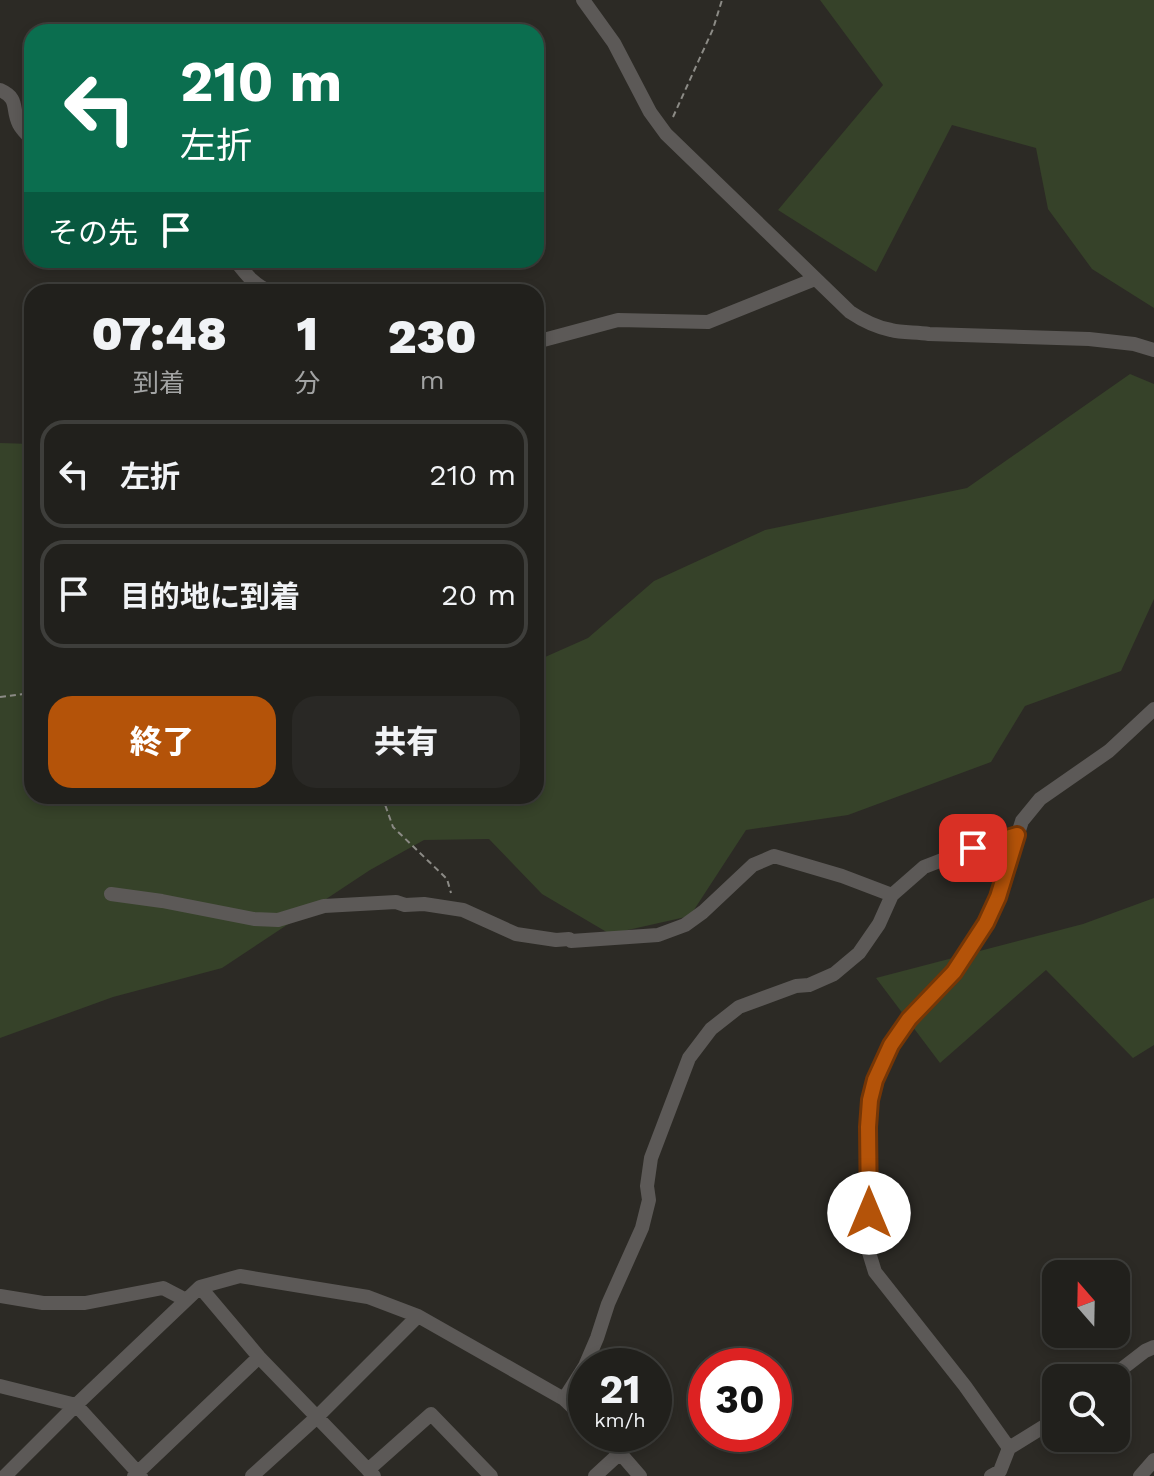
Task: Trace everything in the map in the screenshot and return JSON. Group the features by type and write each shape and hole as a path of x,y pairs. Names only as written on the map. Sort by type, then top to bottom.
{"street":[{"path":"583,0 614,43 650,112 666,134 815,279 865,322 893,331 1089,339 1134,344 1154,350"},
{"path":"0,90 15,102 18,122 24,130"},
{"path":"240,268 245,276 258,284"},
{"path":"544,340 618,320 708,322 815,279"},
{"path":"1009,1448 965,1386 875,1272 867,1246 870,1100 875,1080 891,1045 909,1019 954,972 986,923 998,897 1022,821 1040,799 1109,751 1154,709"},
{"path":"564,1399 585,1366 608,1304 642,1228 649,1200 647,1186 651,1158 689,1058 711,1029 739,1007 834,974 859,953 879,924 892,895 924,867 1017,835"},
{"path":"111,894 254,919 278,920 324,906 396,902 424,904 463,910 516,934 556,940 658,935 685,925 753,865 774,856 892,895"},
{"path":"5,1476 200,1287 240,1276 368,1297 418,1316 568,1403"},
{"path":"200,1287 259,1357 371,1473 431,1414 491,1476"},
{"path":"0,1296 43,1303 85,1303 163,1288 186,1300"},
{"path":"252,1476 317,1417 418,1316"},
{"path":"1128,1364 1154,1347"},
{"path":"0,1386 76,1405 137,1475 259,1357"},
{"path":"991,1476 1000,1471 1009,1448 1042,1428"},
{"path":"595,1476 620,1453 640,1476"},
{"path":"1140,1476 1154,1460"}],"path":[{"path":"666,134 713,29 722,0"},
{"path":"0,697 24,694"},
{"path":"385,804 393,827 447,879 457,909"}],"green space":[{"path":"820,0 1154,0 1154,308 1092,269 1048,209 1036,148 952,125 876,272 778,210 883,85"},
{"path":"1130,374 1154,384 1154,599 1121,671 1025,706 991,762 848,815 746,830 690,916 610,934 542,894 489,839 424,840 370,870 222,968 113,997 0,1038 0,443 24,444 24,804 544,804 544,657 588,638 654,581 765,530 967,488"},
{"path":"1154,898 1154,1045 1133,1058 1046,970 940,1063 876,978 1083,924"}],"route":[{"path":"869,1213 868,1127 875,1080 891,1045 909,1019 954,972 986,923 998,897 1017,835 973,848"}]}
